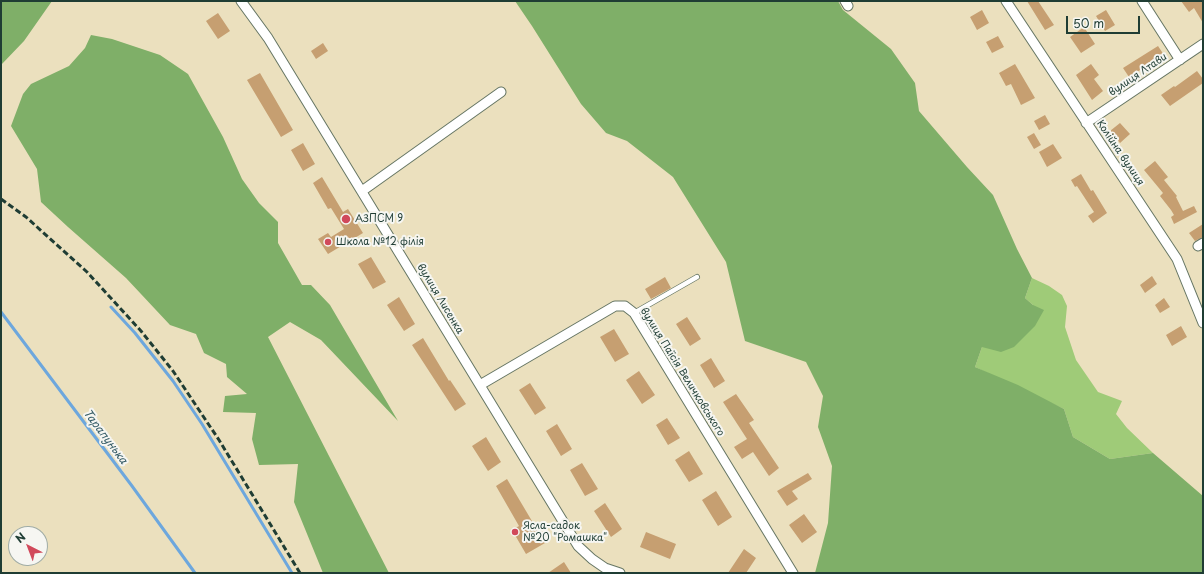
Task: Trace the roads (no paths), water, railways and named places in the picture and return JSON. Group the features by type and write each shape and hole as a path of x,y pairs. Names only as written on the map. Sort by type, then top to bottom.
{"street":[{"name":"вулиця Лисенка","path":"241,1 268,38 578,546 592,559 605,568 620,573"},
{"name":"Колійна вулиця","path":"1006,1 1086,123 1149,214 1177,259 1203,323"},
{"path":"1142,1 1180,60"},
{"name":"вулиця Лтави","path":"1086,123 1203,44"},
{"path":"362,191 501,92"},
{"name":"вулиця Паїсія Величковського","path":"480,385 615,306 625,306 634,314 793,573"}],"lane":[{"path":"634,314 697,277"}],"waterway":[{"path":"111,307 135,333 173,381 202,424 292,573"},
{"name":"Тарапунька","path":"1,312 132,486 195,573"}],"railway":[{"path":"1,199 26,217 87,272 141,331 173,371 219,440 300,573"}],"place":[{"name":"АЗПСМ 9","path":"346,219"},
{"name":"Школа №12 філія","path":"328,242"},
{"name":"Ясла-садок №20 \"Ромашка\"","path":"515,532"}]}
